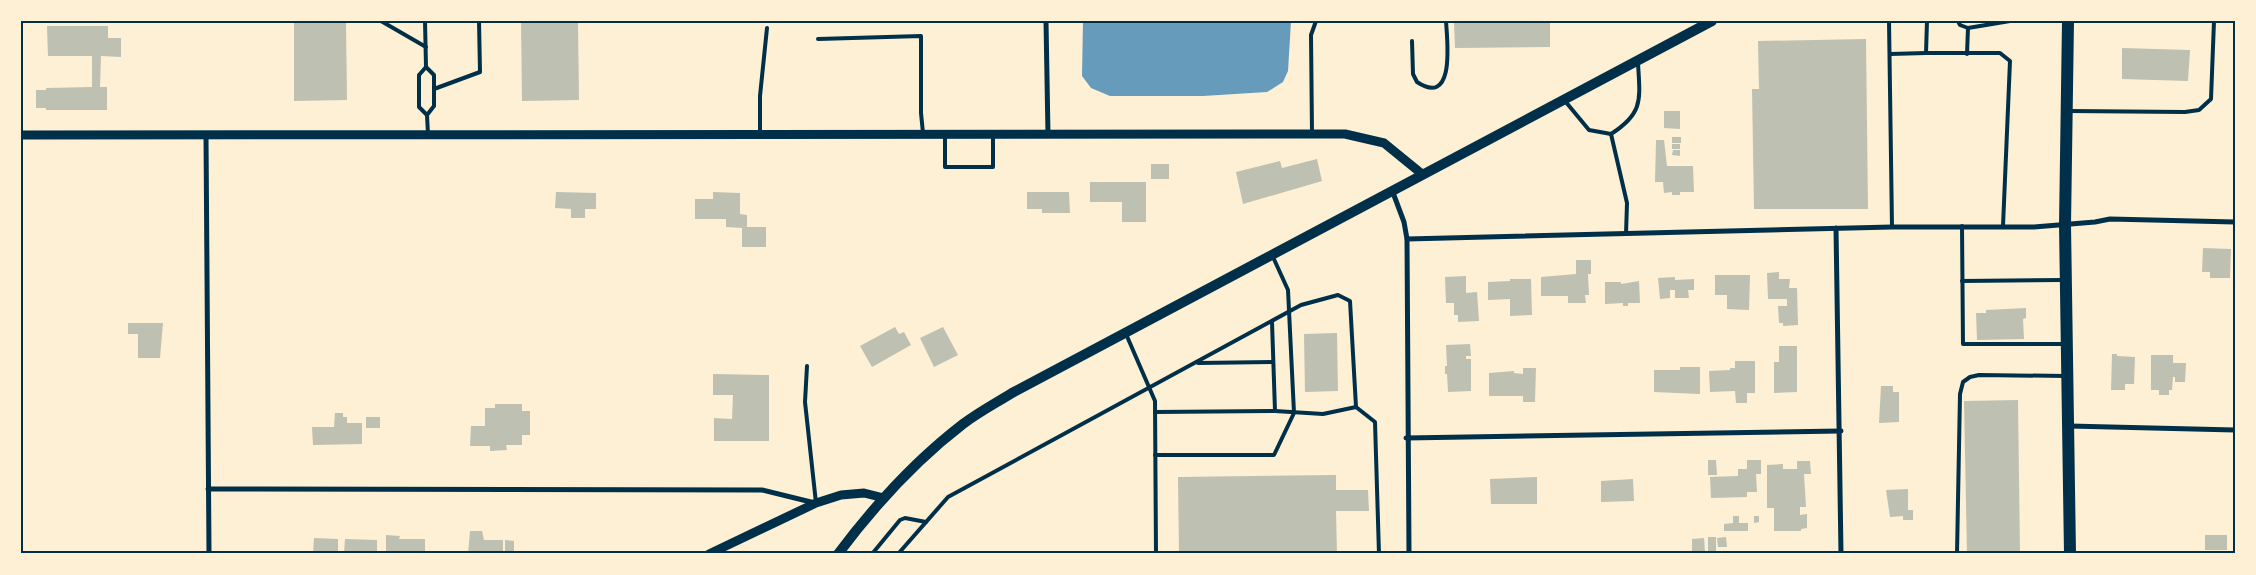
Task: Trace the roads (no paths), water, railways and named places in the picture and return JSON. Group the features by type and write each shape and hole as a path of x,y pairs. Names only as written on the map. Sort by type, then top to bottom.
{"main road":[{"path":"2068,21 2065,225 2070,554"},
{"path":"838,554 884,498 918,462 964,423 1041,376 1710,22"}],"street":[{"path":"1046,21 1048,136"},
{"path":"21,135 1048,136 1345,134 1384,142 1422,174"},
{"path":"206,135 209,554"},
{"path":"1392,190 1404,222 1407,239 1406,438 1409,554"},
{"path":"1407,239 1892,226 2065,225 2110,219 2235,222"},
{"path":"1836,228 1841,431 1841,554"},
{"path":"2069,426 2235,430"},
{"path":"1406,438 1841,431"},
{"path":"208,489 762,490 816,503"},
{"path":"709,554 816,503 841,494 858,493 884,498"}],"lane":[{"path":"381,21 426,47"},
{"path":"425,21 426,67 419,75 419,107 427,115"},
{"path":"434,89 480,72 479,21"},
{"path":"1312,134 1311,35 1316,21"},
{"path":"1412,41 1413,74 1417,82 1432,87 1439,86 1445,80 1448,60 1446,21"},
{"path":"1889,21 1892,226"},
{"path":"1926,52 1927,21"},
{"path":"1958,21 1960,25 1968,28 2010,21"},
{"path":"2067,111 2185,112 2199,110 2211,99 2214,21"},
{"path":"760,136 760,96 767,28"},
{"path":"1967,54 1968,28"},
{"path":"818,39 921,36 921,113 924,136"},
{"path":"1890,54 1926,52 2000,53 2010,62 2003,226"},
{"path":"1563,99 1589,130 1611,134 1628,123 1636,110 1640,90 1638,61"},
{"path":"426,67 434,75 434,106 427,115 428,136"},
{"path":"1611,134 1627,203 1626,234"},
{"path":"945,136 945,168 994,168 993,136"},
{"path":"1962,226 1963,344 2068,344"},
{"path":"1155,455 1274,455 1294,413 1291,312 1288,290 1271,254"},
{"path":"1962,281 2066,280"},
{"path":"898,554 948,497 1151,389 1301,305 1338,294 1350,301 1356,407 1375,422 1379,554"},
{"path":"1272,322 1275,411"},
{"path":"1125,331 1155,401 1156,554"},
{"path":"1197,363 1273,362"},
{"path":"807,366 805,402 816,503"},
{"path":"1957,554 1957,430 1963,382 1970,377 1979,375 2068,376"},
{"path":"1155,412 1275,411 1323,414 1356,407"},
{"path":"872,554 900,520 905,518 926,522"}],"water":[{"path":"1083,21 1291,21 1288,71 1283,82 1267,92 1203,96 1110,96 1091,88 1082,76"}]}
